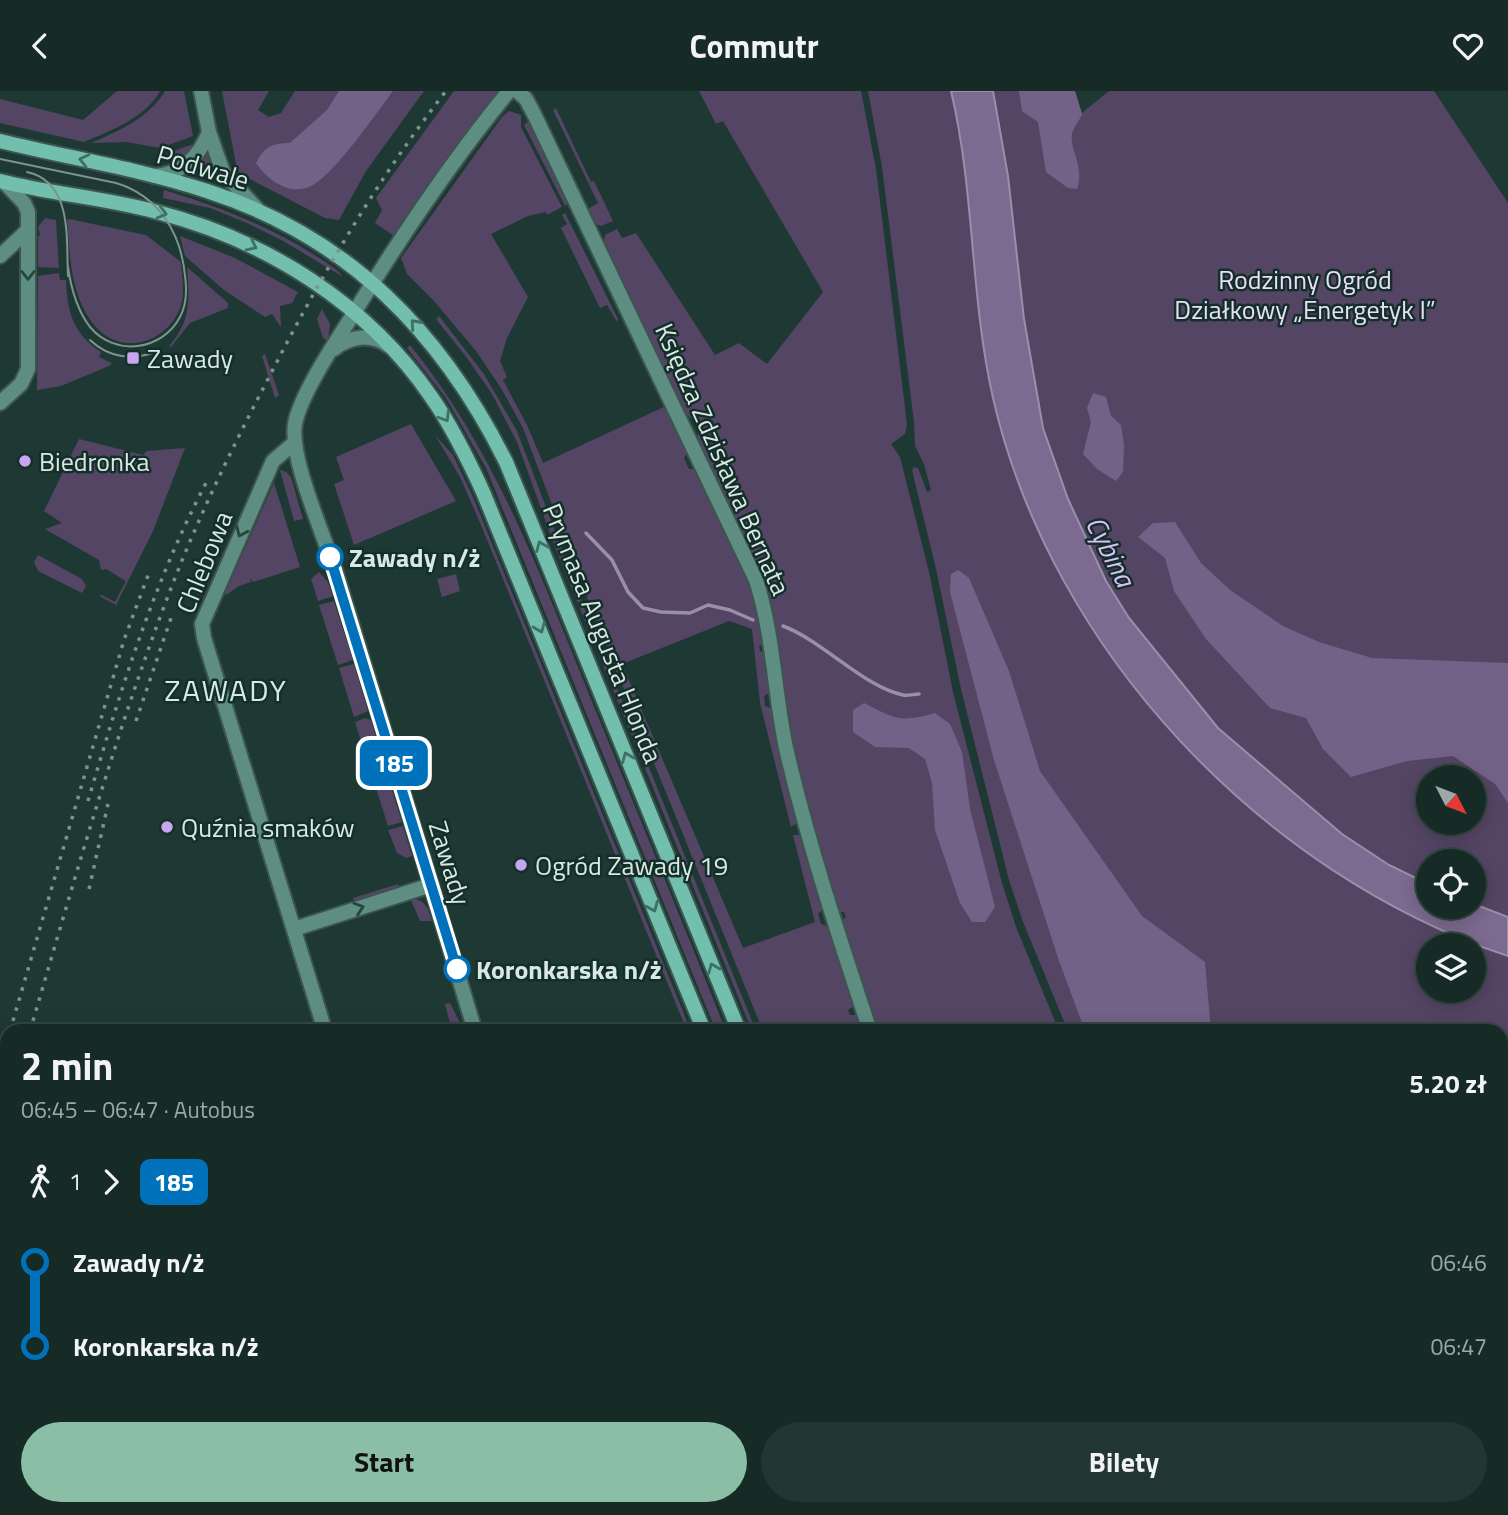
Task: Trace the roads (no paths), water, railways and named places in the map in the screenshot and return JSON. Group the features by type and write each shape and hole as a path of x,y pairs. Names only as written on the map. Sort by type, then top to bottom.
{"main road":[{"name":"Podwale","path":"0,142 151,176 206,191 259,211 319,243 373,283"},
{"path":"2,182 144,208 241,240 281,261 322,288 354,312 392,348 439,409 473,471 701,1024"},
{"name":"Prymasa Augusta Hlonda","path":"373,283 416,325 452,368 484,418 506,463 736,1024"}],"street":[{"path":"201,91 209,132 223,172 259,211"},
{"name":"Zawady","path":"473,1024 294,443 293,431 298,411 330,352 420,208 509,91"},
{"name":"Księdza Zdzisława Bernata","path":"517,91 526,99 534,114 756,580 768,623 778,705 792,772 829,909 868,1024"},
{"path":"151,176 164,175 187,164 198,154 209,132"},
{"path":"0,404 21,384 27,369 27,207 2,182"},
{"path":"0,256 28,230"},
{"path":"330,352 348,340 361,337 378,339 392,348"},
{"name":"Chlebowa","path":"294,443 273,461 203,618 204,638 324,1024"},
{"path":"294,929 431,885"}],"waterway":[{"path":"586,533 612,560 628,592 643,608 690,613 708,605 730,610 753,620"},
{"path":"783,626 813,642 873,683 903,695 919,694"}],"tram line":[{"path":"0,159 116,183 131,189 156,207 173,231 183,260 186,286 180,317 162,337 150,343 138,346 112,343 100,337 85,320 75,299 68,267"},
{"path":"27,172 42,178 53,187 60,200 66,229 68,276"},
{"path":"90,340 105,351 122,356 140,356 158,351"}],"railway":[{"path":"32,1024 130,703 168,596 202,514 254,406 329,267 396,160 446,91"},
{"path":"88,801 139,639 170,560 206,483"},
{"path":"12,1024 124,640 150,570"},
{"path":"136,721 171,618"},
{"path":"89,889 108,804"}],"place":[{"name":"Zawady","path":"133,358"},
{"name":"Biedronka","path":"25,461"},
{"name":"Zawady n/ż","path":"330,557"},
{"name":"Quźnia smaków","path":"167,827"},
{"name":"Ogród Zawady 19","path":"521,865"},
{"name":"Koronkarska n/ż","path":"457,969"}],"district":[{"name":"ZAWADY","path":"226,690"}],"park label":[{"name":"Rodzinny Ogród Działkowy „Energetyk I”","path":"1305,294"}],"water label":[{"name":"Cybina","path":"1111,551"}]}
